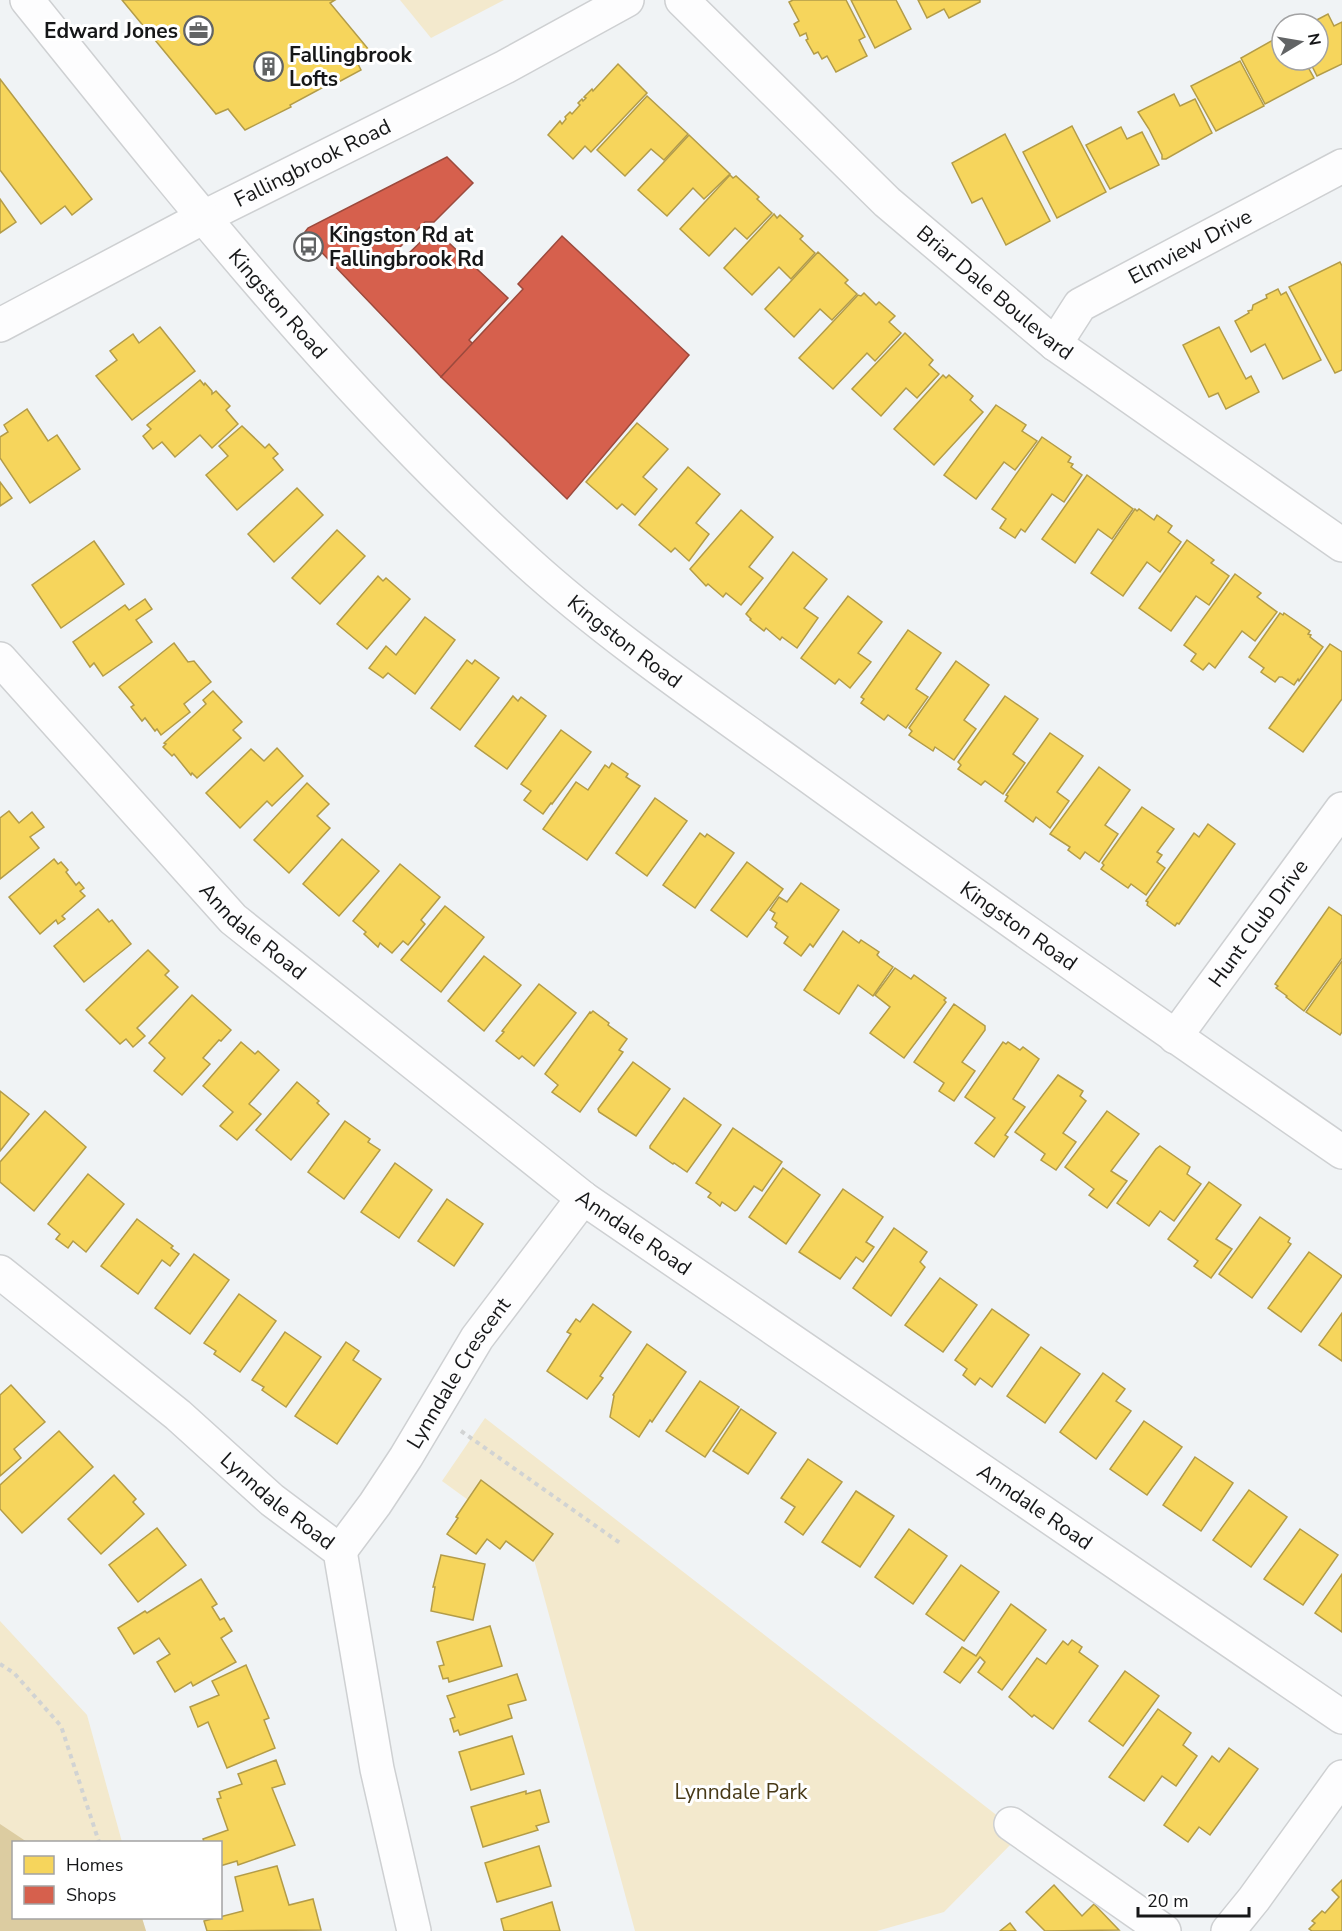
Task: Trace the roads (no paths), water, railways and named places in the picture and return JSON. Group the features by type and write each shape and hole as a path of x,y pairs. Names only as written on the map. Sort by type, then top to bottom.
{"street":[{"name":"Kingston Road","path":"27,0 202,218 324,358 450,491 530,565 624,643 892,837 1342,1152"},
{"name":"Fallingbrook Road","path":"0,326 202,218 505,67 627,0"},
{"name":"Briar Dale Boulevard","path":"682,0 887,202 1055,344 1342,545"},
{"name":"Elmview Drive","path":"1055,344 1080,305 1342,166"},
{"name":"Anndale Road","path":"0,659 232,919 583,1198 1342,1716"},
{"name":"Hunt Club Drive","path":"1175,1037 1342,809"},
{"name":"Lynndale Crescent","path":"340,1551 375,1504 434,1412 477,1338 583,1198"},
{"name":"Lynndale Road","path":"0,1272 178,1415 272,1500 340,1551 377,1769 414,1931"},
{"path":"1228,1931 1254,1899 1342,1777"},
{"path":"1011,1824 1164,1931"}],"place":[{"name":"Edward Jones","path":"199,31"},
{"name":"Fallingbrook Lofts","path":"268,67"},
{"name":"Kingston Rd at Fallingbrook Rd","path":"308,247"}],"park label":[{"name":"Lynndale Park","path":"741,1792"}]}
